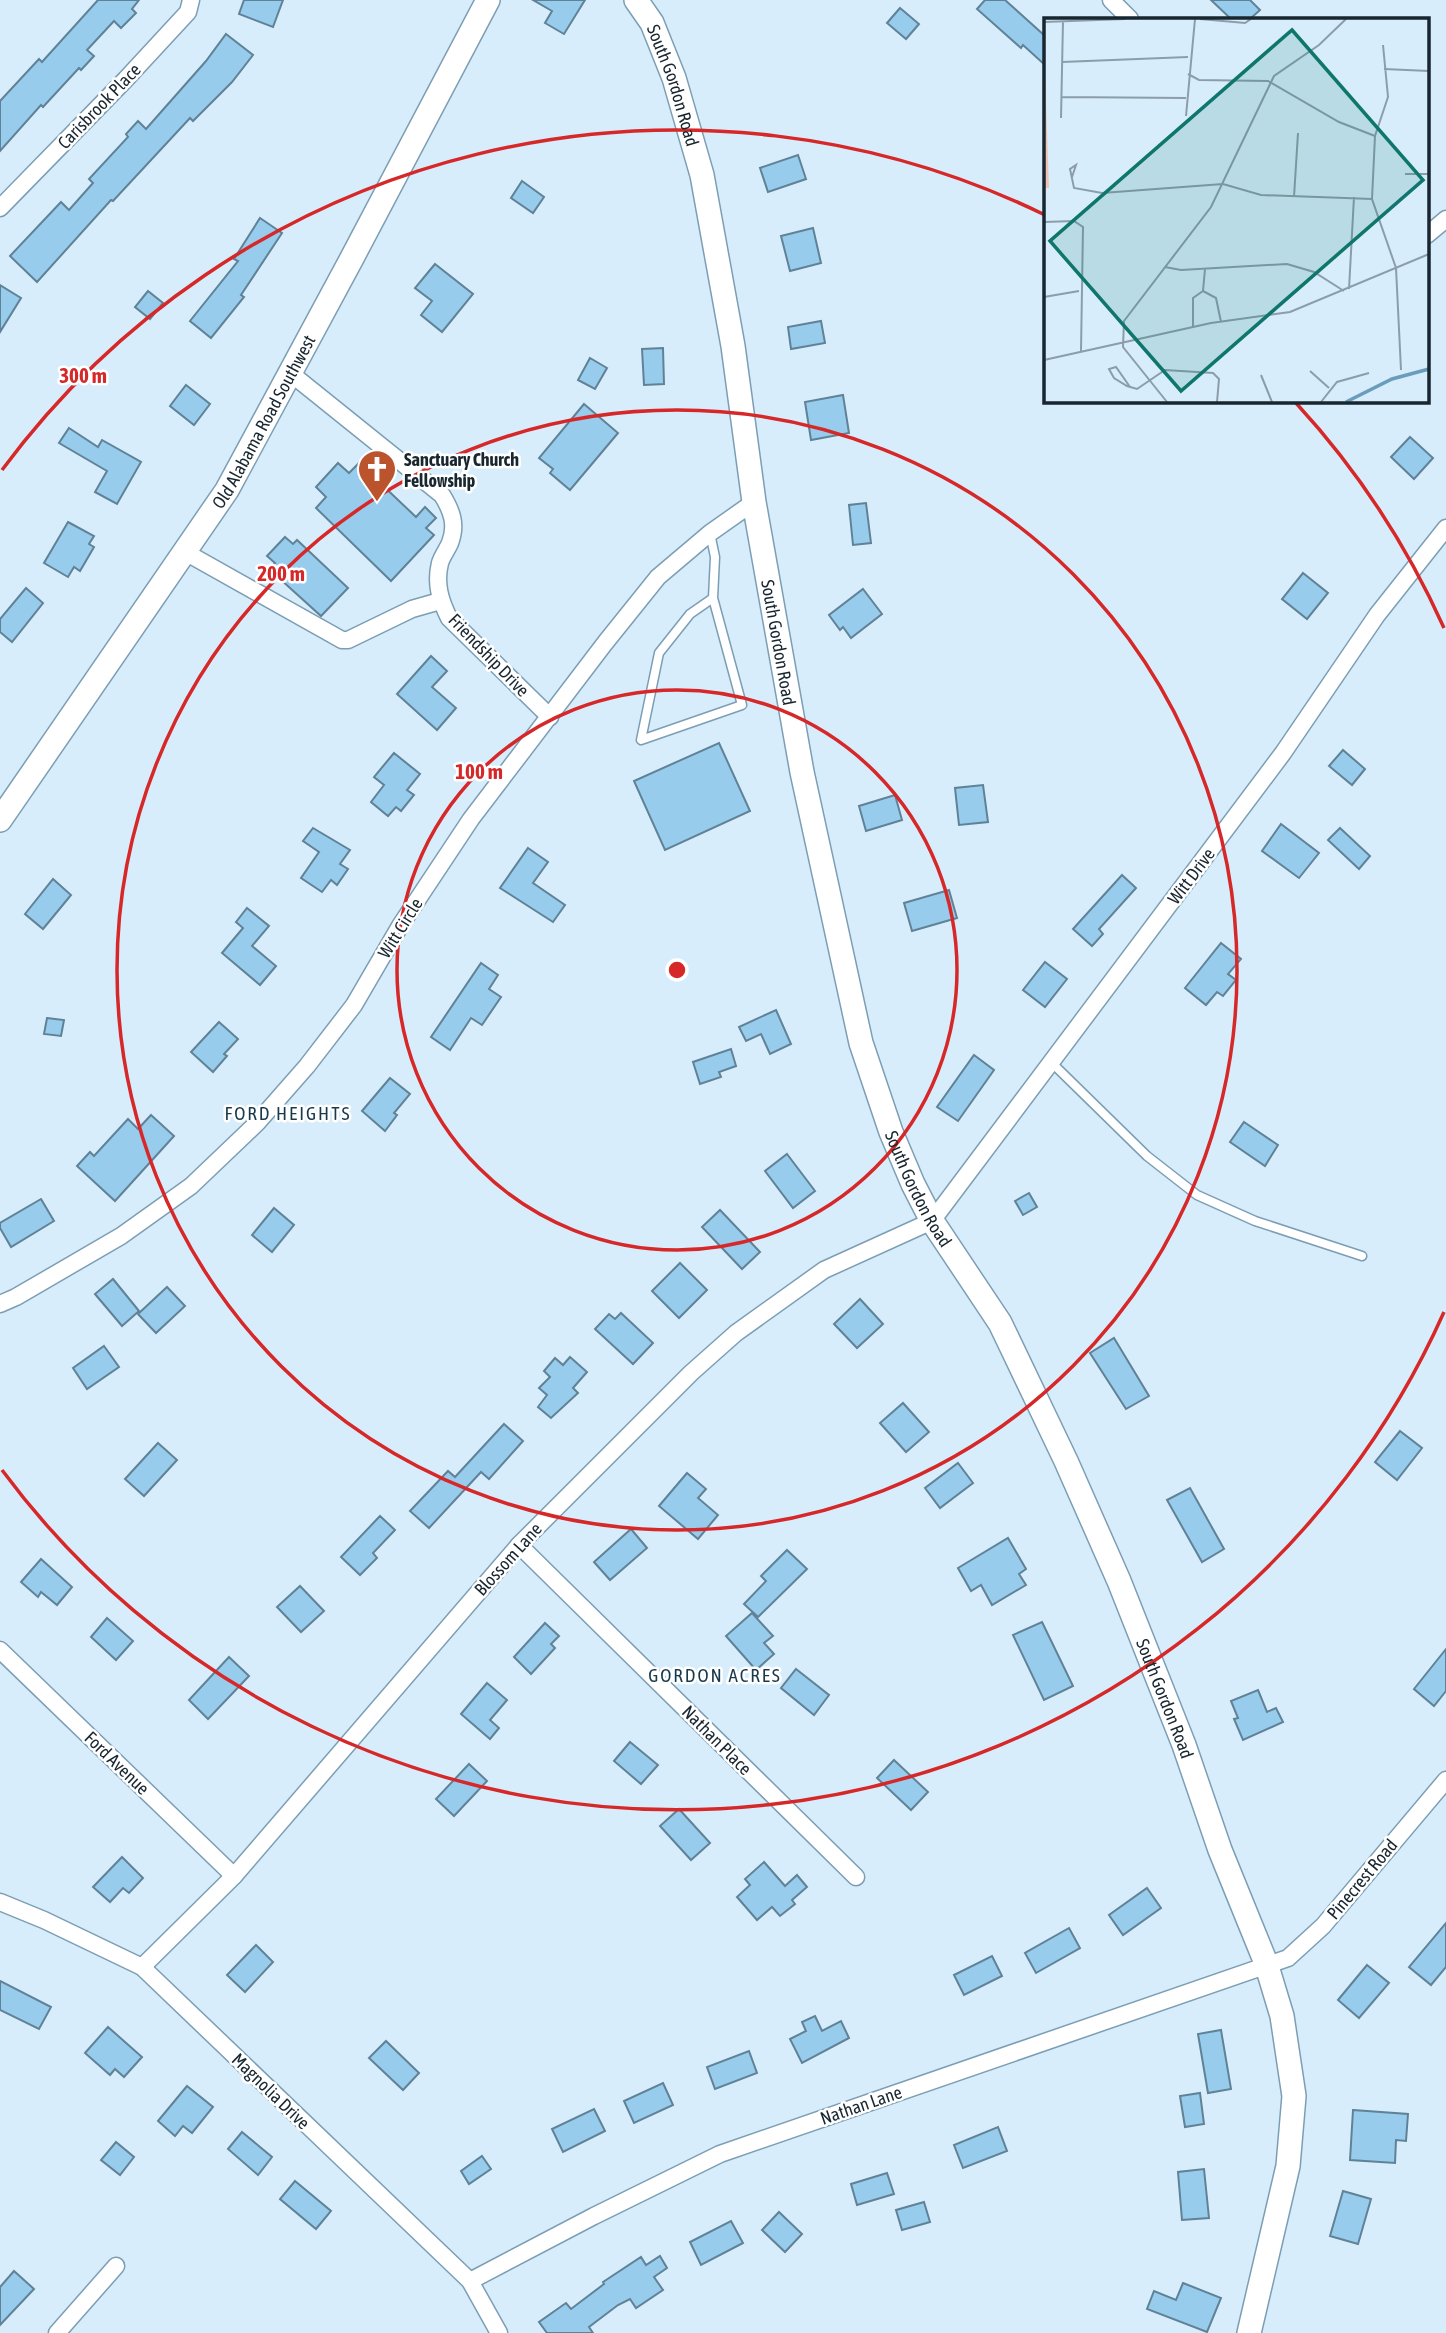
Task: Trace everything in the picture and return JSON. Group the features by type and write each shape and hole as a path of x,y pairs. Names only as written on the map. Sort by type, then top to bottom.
{"street":[{"name":"Carisbrook Place","path":"0,208 127,79 188,12 191,0"},
{"name":"Old Alabama Road Southwest","path":"0,820 226,490 488,0"},
{"name":"South Gordon Road","path":"636,0 652,23 674,78 702,175 733,346 754,502 802,772 861,1043 891,1132 932,1221 1000,1323 1066,1461 1119,1581 1184,1745 1220,1850 1266,1963 1282,2015 1294,2096 1288,2166 1249,2333"},
{"path":"1111,0 1129,18"},
{"path":"1428,234 1446,219"},
{"name":"Friendship Drive","path":"289,372 442,495 449,506 454,529 440,561 440,601 449,618 550,717"},
{"name":"Witt Circle","path":"0,1304 121,1236 191,1186 257,1123 307,1066 354,1004 400,926 471,819 658,577 710,533 754,502"},
{"name":"Witt Drive","path":"932,1221 1283,753 1377,615 1446,528"},
{"path":"186,552 342,639 348,640 412,610 440,601"},
{"name":"Blossom Lane","path":"142,1967 233,1876 519,1545 633,1429 736,1333 824,1270 932,1221"},
{"name":"Nathan Place","path":"519,1545 856,1877"},
{"name":"Ford Avenue","path":"0,1650 233,1876"},
{"name":"Pinecrest Road","path":"1266,1963 1288,1958 1323,1926 1446,1780"},
{"name":"Magnolia Drive","path":"0,1902 142,1967 470,2281 499,2333"},
{"name":"Nathan Lane","path":"470,2281 720,2154 1266,1963"},
{"path":"57,2333 116,2266"}],"lane":[{"path":"710,533 715,557 713,598 742,705 641,740 659,653 690,614 713,598"},
{"path":"1052,1063 1147,1156 1197,1195 1255,1221 1362,1256"}],"building":[{"path":"98,0 139,0 132,9 136,13 121,28 114,21 87,50 94,56 81,70 79,68 43,107 41,105 0,151 0,101 39,59 42,62"},
{"path":"244,0 283,0 273,27 239,14"},
{"path":"533,0 585,0 564,34 545,23 552,11"},
{"path":"985,0 1005,0 1044,35 1044,64 1023,45 1021,48 977,9"},
{"path":"1211,0 1250,0 1260,10 1251,18 1230,18"},
{"path":"900,8 919,24 906,39 887,23"},
{"path":"226,34 253,55 232,82 193,121 190,118 37,282 10,256 61,202 69,210 93,183 89,179 128,137 126,134 138,121 146,129"},
{"path":"798,155 806,179 768,192 760,168"},
{"path":"522,181 544,197 533,213 511,198"},
{"path":"260,218 282,233 241,295 244,297 211,338 190,321 238,261 234,259"},
{"path":"813,228 821,263 790,271 781,236"},
{"path":"435,264 473,294 442,332 421,315 432,301 415,288"},
{"path":"0,285 21,298 0,332"},
{"path":"148,291 163,303 150,319 135,307"},
{"path":"821,321 825,343 791,349 788,327"},
{"path":"663,348 664,384 644,385 642,349"},
{"path":"590,358 607,368 595,389 578,380"},
{"path":"186,385 210,404 194,425 170,406"},
{"path":"843,395 849,433 811,440 805,402"},
{"path":"584,404 618,433 570,490 550,473 553,469 539,458"},
{"path":"69,428 98,447 102,440 141,462 117,504 95,492 107,471 59,443"},
{"path":"1410,437 1433,458 1414,479 1391,457"},
{"path":"338,463 349,473 359,463 416,517 425,507 436,518 426,528 434,535 391,581 316,508 326,497 316,487"},
{"path":"866,503 871,543 853,545 849,505"},
{"path":"68,522 94,536 89,544 94,547 80,571 74,567 68,577 44,563"},
{"path":"285,537 293,544 297,540 348,588 321,616 269,569 275,563 267,556"},
{"path":"1303,573 1328,593 1307,619 1282,599"},
{"path":"26,588 43,603 12,642 0,632 0,619"},
{"path":"863,589 882,614 851,638 843,627 840,630 829,615"},
{"path":"431,656 447,671 432,687 456,708 437,730 397,694"},
{"path":"719,743 750,811 665,850 634,781"},
{"path":"1343,750 1365,769 1352,785 1329,766"},
{"path":"394,753 420,774 407,790 414,795 401,811 396,807 388,816 371,802 384,785 374,777"},
{"path":"983,785 988,822 959,825 955,788"},
{"path":"895,795 902,820 866,831 859,806"},
{"path":"1281,824 1319,853 1299,878 1262,851"},
{"path":"313,828 350,850 340,864 348,869 337,885 331,880 322,892 301,878 319,852 303,841"},
{"path":"1340,828 1370,856 1359,869 1328,840"},
{"path":"528,848 548,862 533,883 565,905 553,922 500,888"},
{"path":"1122,875 1136,888 1099,929 1103,934 1092,946 1073,929"},
{"path":"53,879 71,895 43,929 25,914"},
{"path":"949,890 957,918 912,931 904,903"},
{"path":"247,908 269,926 252,946 276,966 260,985 222,953 243,928 236,922"},
{"path":"1221,943 1241,959 1228,974 1236,980 1223,996 1217,992 1206,1005 1185,988"},
{"path":"1045,962 1067,979 1045,1007 1023,990"},
{"path":"481,963 498,975 489,989 501,997 482,1025 471,1018 450,1050 431,1037"},
{"path":"776,1010 791,1044 770,1054 761,1034 746,1041 739,1027"},
{"path":"47,1018 64,1020 61,1036 44,1034"},
{"path":"219,1022 238,1039 224,1054 227,1056 213,1072 191,1052"},
{"path":"731,1049 736,1066 719,1072 721,1077 700,1084 693,1062"},
{"path":"974,1055 994,1070 958,1121 937,1107"},
{"path":"390,1078 410,1094 394,1113 397,1115 385,1131 362,1111"},
{"path":"151,1115 174,1136 115,1201 77,1166 90,1152 94,1156 128,1119 138,1129"},
{"path":"1244,1122 1278,1145 1265,1166 1230,1142"},
{"path":"787,1154 815,1191 793,1208 765,1171"},
{"path":"1029,1193 1037,1207 1023,1215 1015,1201"},
{"path":"41,1199 54,1221 11,1247 0,1223"},
{"path":"274,1208 294,1225 272,1252 252,1235"},
{"path":"720,1210 760,1252 742,1269 702,1227"},
{"path":"680,1263 707,1290 679,1318 652,1291"},
{"path":"113,1279 139,1311 122,1326 95,1294"},
{"path":"167,1287 185,1306 156,1333 138,1314"},
{"path":"860,1299 883,1324 857,1348 834,1324"},
{"path":"621,1313 653,1343 633,1364 595,1329 609,1314 615,1319"},
{"path":"1114,1338 1149,1396 1126,1409 1090,1353"},
{"path":"104,1346 119,1367 87,1389 73,1368"},
{"path":"570,1357 587,1372 573,1388 578,1393 551,1418 538,1407 547,1395 539,1388 550,1377 544,1371 555,1358 563,1365"},
{"path":"903,1403 929,1432 906,1452 880,1423"},
{"path":"504,1424 523,1441 489,1479 481,1472 429,1528 410,1511 448,1471 455,1477"},
{"path":"1400,1431 1422,1448 1397,1480 1375,1462"},
{"path":"158,1443 177,1460 144,1496 125,1479"},
{"path":"958,1463 973,1483 940,1508 925,1488"},
{"path":"687,1473 706,1489 698,1498 718,1515 698,1539 659,1506"},
{"path":"1190,1488 1224,1549 1202,1562 1167,1500"},
{"path":"380,1516 395,1530 373,1553 377,1558 360,1575 341,1557"},
{"path":"631,1529 647,1548 610,1580 594,1562"},
{"path":"1008,1538 1026,1569 1019,1574 1026,1585 992,1605 981,1585 971,1591 958,1568"},
{"path":"787,1550 807,1569 758,1617 744,1604 766,1581 761,1576"},
{"path":"41,1559 72,1587 57,1605 41,1592 38,1597 21,1582"},
{"path":"300,1586 324,1611 301,1632 277,1607"},
{"path":"752,1613 773,1636 764,1643 774,1654 756,1670 726,1636"},
{"path":"107,1618 133,1641 116,1660 91,1637"},
{"path":"1042,1622 1073,1686 1044,1700 1013,1635"},
{"path":"545,1623 559,1636 551,1644 555,1648 531,1674 514,1657"},
{"path":"1446,1649 1446,1691 1434,1706 1414,1689"},
{"path":"229,1657 249,1676 208,1719 189,1700"},
{"path":"796,1669 829,1695 814,1715 781,1688"},
{"path":"487,1683 507,1700 490,1720 499,1728 490,1739 461,1714"},
{"path":"1258,1690 1267,1712 1276,1708 1283,1722 1243,1740 1234,1719 1238,1718 1231,1701"},
{"path":"630,1742 658,1765 641,1784 614,1761"},
{"path":"894,1760 928,1792 911,1810 877,1778"},
{"path":"469,1764 487,1781 454,1816 436,1799"},
{"path":"679,1809 710,1843 691,1860 660,1826"},
{"path":"122,1857 143,1878 129,1893 123,1888 110,1902 93,1887"},
{"path":"764,1862 785,1886 797,1875 807,1887 792,1900 795,1904 780,1916 772,1907 757,1920 737,1897 750,1885 745,1879"},
{"path":"1147,1888 1161,1908 1123,1935 1109,1915"},
{"path":"1446,1923 1446,1967 1431,1985 1409,1967"},
{"path":"1069,1928 1080,1948 1036,1973 1025,1953"},
{"path":"256,1945 273,1962 245,1992 227,1975"},
{"path":"992,1956 1002,1976 964,1995 954,1975"},
{"path":"1367,1965 1389,1983 1359,2018 1338,2000"},
{"path":"0,1981 51,2007 39,2029 0,2010"},
{"path":"815,2016 822,2031 841,2021 849,2038 802,2063 790,2039 806,2031 802,2022"},
{"path":"108,2027 142,2057 124,2077 115,2069 110,2075 85,2053"},
{"path":"1221,2030 1231,2089 1208,2093 1198,2034"},
{"path":"386,2041 419,2073 403,2090 369,2058"},
{"path":"749,2051 757,2073 715,2089 707,2067"},
{"path":"663,2083 673,2105 634,2123 624,2101"},
{"path":"187,2086 213,2107 192,2133 183,2126 175,2136 158,2121"},
{"path":"1200,2093 1204,2124 1185,2127 1180,2096"},
{"path":"594,2109 605,2131 563,2152 552,2129"},
{"path":"1353,2110 1408,2114 1406,2141 1396,2140 1395,2163 1350,2160"},
{"path":"998,2127 1007,2151 963,2168 954,2145"},
{"path":"242,2132 272,2157 258,2175 228,2149"},
{"path":"116,2142 134,2157 120,2175 101,2160"},
{"path":"482,2156 491,2169 469,2184 461,2171"},
{"path":"1204,2169 1209,2218 1182,2220 1178,2172"},
{"path":"887,2173 894,2194 857,2205 851,2184"},
{"path":"295,2181 331,2211 316,2229 280,2199"},
{"path":"1343,2191 1371,2199 1358,2244 1330,2236"},
{"path":"924,2202 930,2222 902,2230 896,2210"},
{"path":"779,2212 802,2234 785,2252 762,2230"},
{"path":"731,2221 743,2243 701,2265 690,2242"},
{"path":"660,2256 667,2268 654,2277 663,2290 636,2308 630,2299 618,2305 589,2327 593,2333 547,2333 539,2322 566,2303 571,2309 604,2284 603,2282 641,2257 646,2265"},
{"path":"14,2271 34,2289 0,2325 0,2287"},
{"path":"1183,2283 1221,2298 1207,2332 1147,2309 1154,2291 1176,2300"}],"place":[{"name":"Sanctuary Church Fellowship","path":"377,503"}],"district":[{"name":"FORD HEIGHTS","path":"288,1113"},
{"name":"GORDON ACRES","path":"715,1675"}]}
